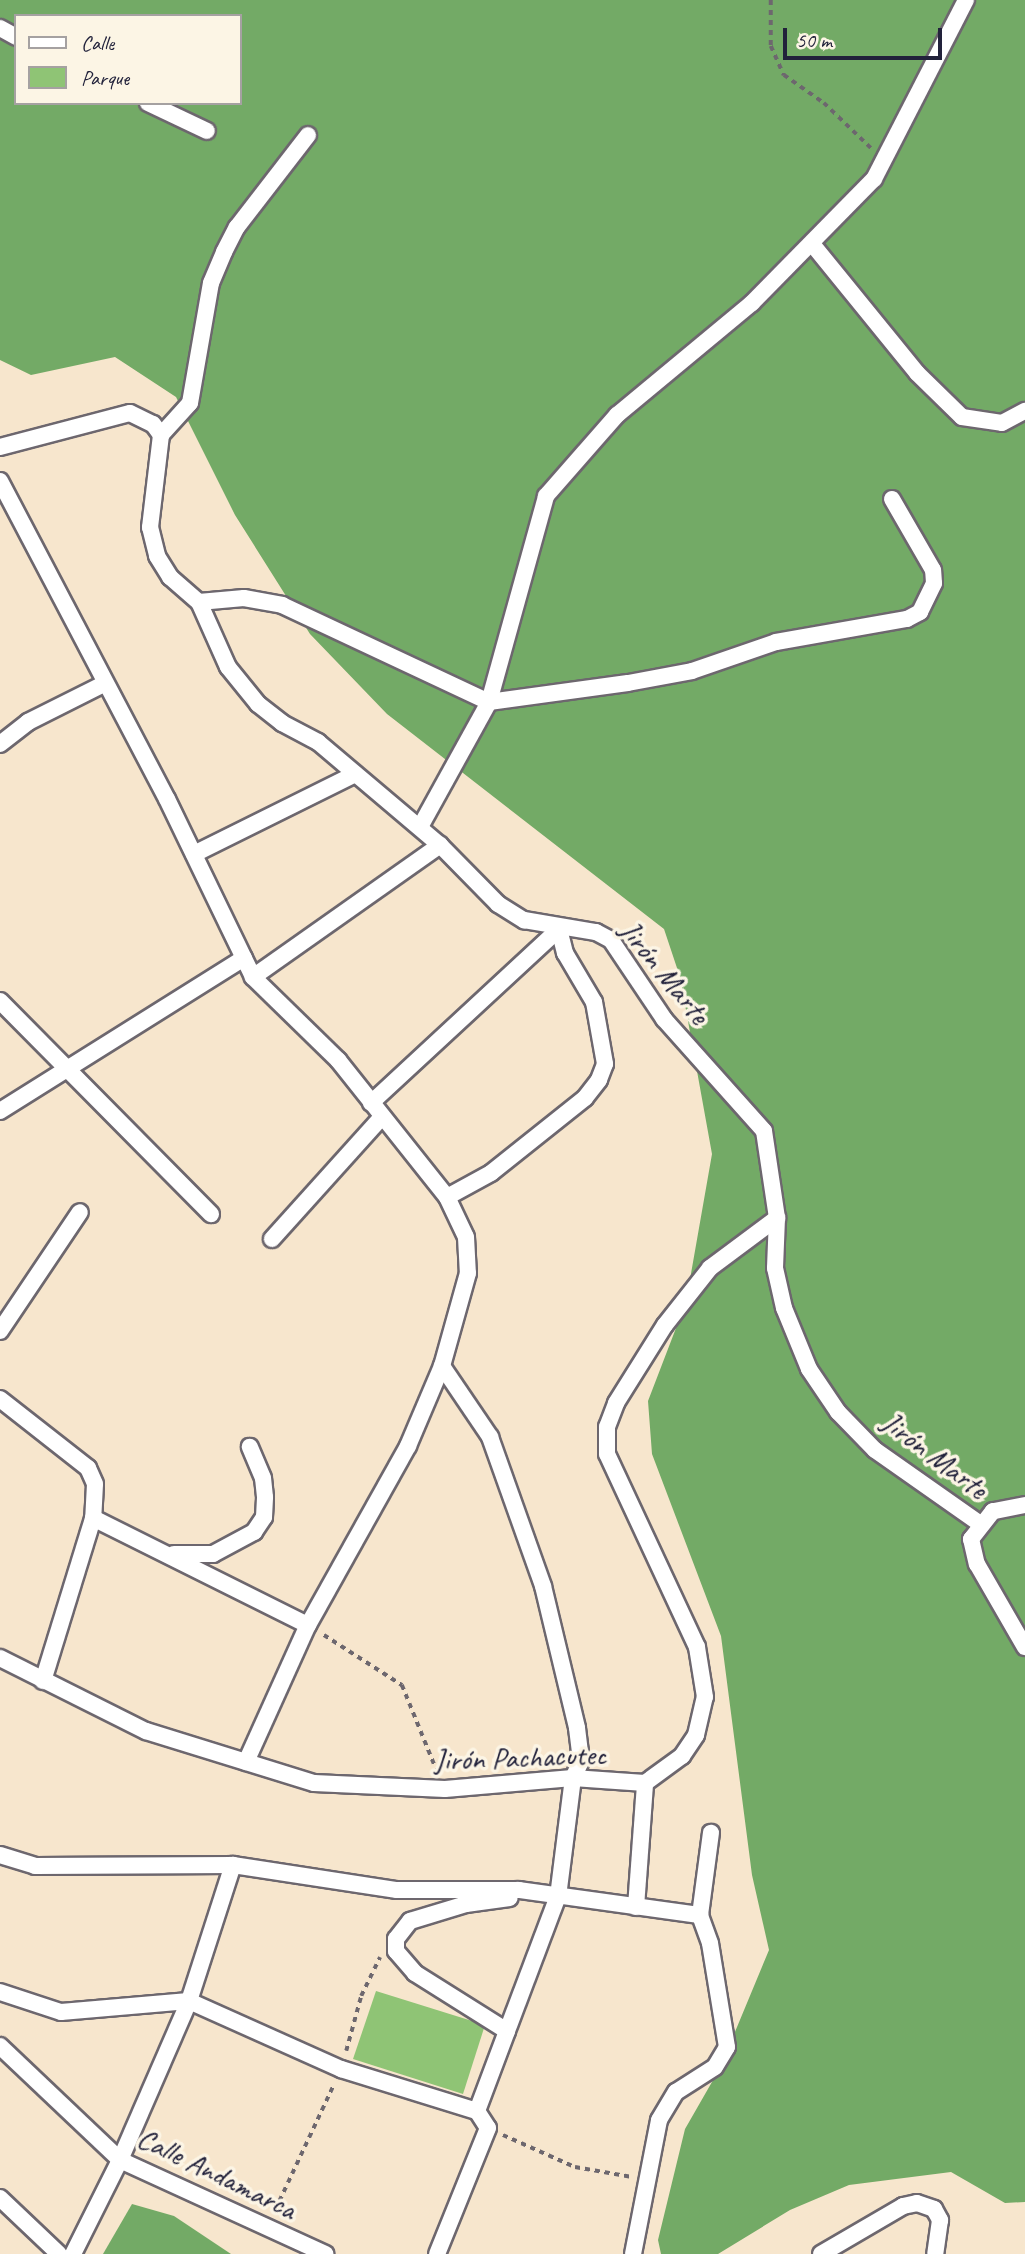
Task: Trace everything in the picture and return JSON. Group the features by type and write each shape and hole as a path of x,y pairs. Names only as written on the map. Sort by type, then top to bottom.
{"street":[{"path":"420,827 489,702 546,496 617,415 752,303 813,245 887,160 966,0"},
{"path":"152,105 207,131"},
{"path":"0,447 130,413 153,424 162,435 190,403 211,283 224,252 237,227 308,135"},
{"path":"813,245 917,373 962,417 1002,423 1025,411"},
{"name":"Jirón Marte","path":"162,435 150,527 157,556 170,578 199,602 228,667 258,704 355,774 420,827 498,904 524,920 559,929 596,932 611,940 664,1019 755,1116 769,1147 777,1218 775,1268 781,1294 809,1369 838,1412 875,1450 979,1523 971,1539 977,1564 1025,1647"},
{"path":"0,481 194,854 253,977 338,1060 381,1118 447,1197 470,1253 442,1366 408,1446 308,1625 246,1762"},
{"path":"199,602 244,597 282,605 489,702 674,676 776,642 907,619 920,612 934,583 926,555 892,499"},
{"path":"0,744 28,722 104,684"},
{"path":"194,854 355,774"},
{"path":"253,977 440,845"},
{"path":"371,1103 559,929 565,953 594,1002 604,1064 600,1080 585,1098 491,1173 447,1197"},
{"path":"0,1111 244,958"},
{"path":"0,1001 211,1214"},
{"path":"272,1239 381,1118"},
{"path":"0,1331 80,1212"},
{"name":"Jirón Pachacutec","path":"0,1658 146,1731 314,1783 445,1789 573,1778 645,1783 682,1756 696,1735 705,1697 697,1647 607,1454 607,1427 616,1403 653,1344 710,1268 777,1218"},
{"path":"442,1366 490,1437 543,1586 577,1728 581,1761 573,1778 558,1896 477,2111"},
{"path":"0,1399 88,1468 95,1484 93,1518 43,1681"},
{"path":"168,1554 214,1554 254,1532 264,1517 265,1497 264,1478 250,1447"},
{"path":"979,1523 993,1511 1025,1505"},
{"path":"93,1518 168,1554 231,1591 308,1625"},
{"path":"636,1907 645,1783"},
{"path":"633,2254 659,2120 676,2092 715,2067 727,2047 710,1943 700,1915 710,1833"},
{"path":"0,1855 34,1866 233,1865 397,1890 519,1890 700,1915"},
{"path":"73,2254 120,2160 189,2001 233,1865"},
{"path":"507,2031 415,1973 396,1951 401,1930 410,1921 466,1904 558,1896"},
{"path":"0,1992 61,2012 189,2001 341,2069 477,2111 488,2127 437,2254"},
{"name":"Calle Andamarca","path":"0,2046 120,2160 266,2230 326,2254"},
{"path":"0,2198 59,2254"},
{"path":"821,2254 903,2206 918,2203 934,2208 940,2220 935,2254"}],"path":[{"path":"772,0 771,46 784,75 824,103 848,130 887,160"},
{"path":"308,1625 402,1685 445,1789"},
{"path":"266,2230 341,2069 361,1996 379,1957 396,1951"},
{"path":"488,2127 575,2167 647,2180"}],"green space":[{"path":"0,0 1025,0 1025,2202 1005,2203 951,2172 849,2185 790,2210 718,2254 661,2254 658,2240 685,2129 720,2068 769,1950 752,1875 721,1636 652,1454 648,1401 686,1302 712,1154 680,977 664,929 387,714 310,634 235,515 176,397 115,357 31,375 0,360"},
{"path":"376,1991 485,2025 463,2094 353,2059"},
{"path":"132,2204 174,2216 231,2254 103,2254"}]}
